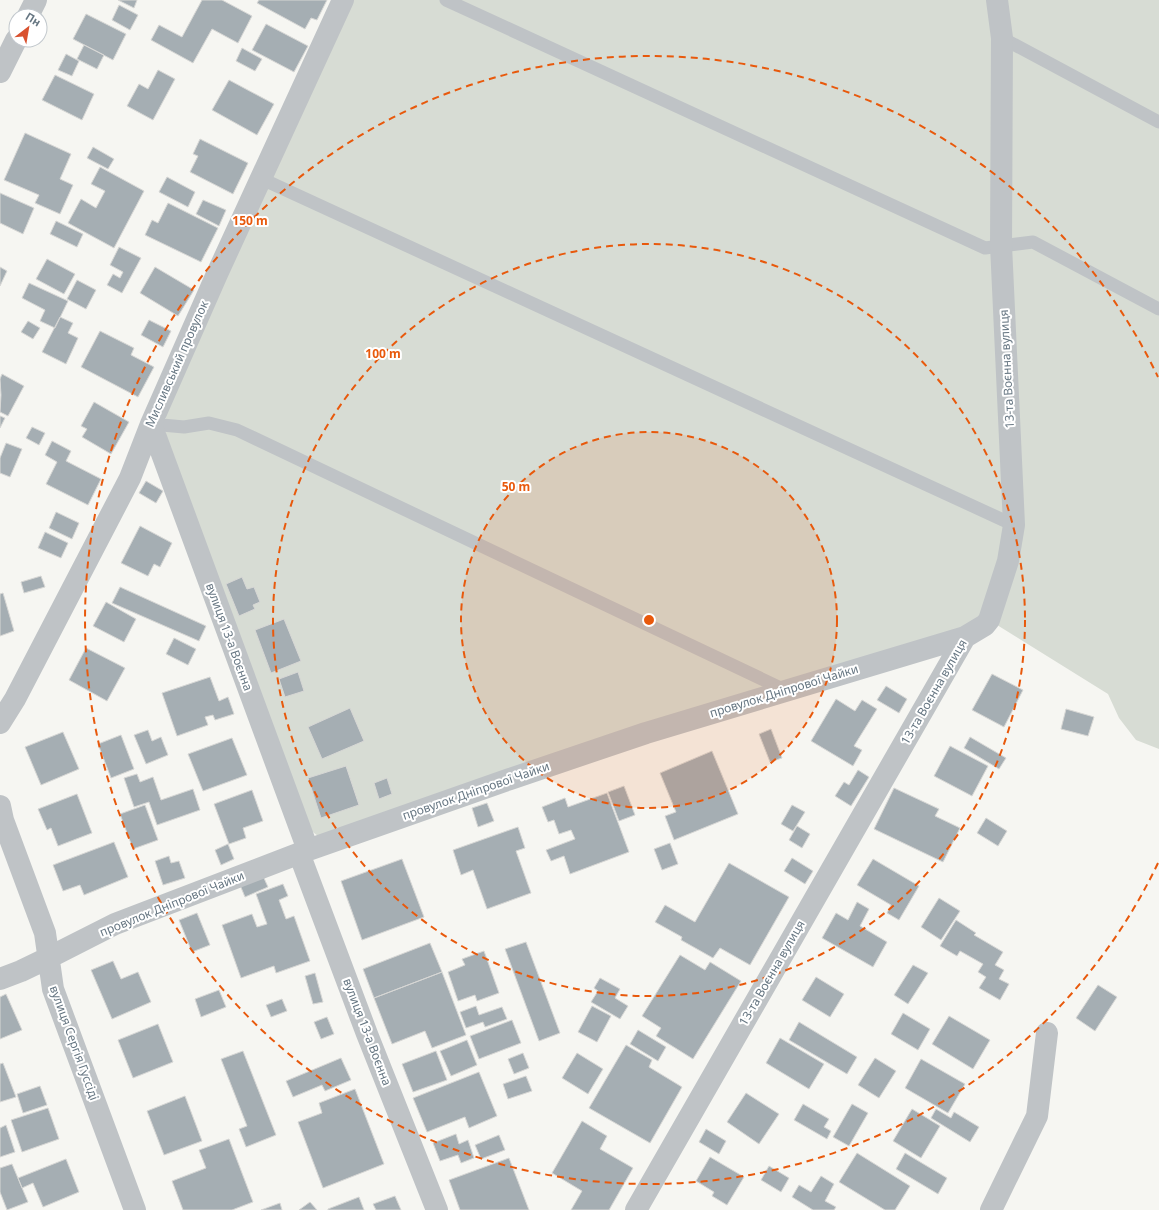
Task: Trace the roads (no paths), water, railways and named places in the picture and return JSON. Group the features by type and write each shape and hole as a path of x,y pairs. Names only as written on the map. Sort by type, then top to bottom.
{"street":[{"name":"Мисливський провулок","path":"0,723 15,699 130,478 151,424 217,274 343,0"},
{"name":"13-та Воєнна вулиця","path":"636,1210 965,637 985,625 989,620 1008,560 1014,525 1002,245 1002,38 997,0"},
{"path":"0,72 12,48"},
{"name":"вулиця 13-а Воєнна","path":"151,424 304,852 367,1034 437,1210"},
{"name":"провулок Дніпрової Чайки","path":"0,979 21,971 115,924 304,852 646,733 965,637"},
{"name":"вулиця Сергія Гуссіді","path":"0,806 3,820 45,933 53,989 135,1210"},
{"path":"991,1210 1037,1116 1047,1033"}],"lane":[{"path":"446,0 985,248 1034,242 1159,309"},
{"path":"1002,38 1159,122"},
{"path":"262,179 1014,525"},
{"path":"151,424 184,427 209,423 237,430 785,690"}]}
